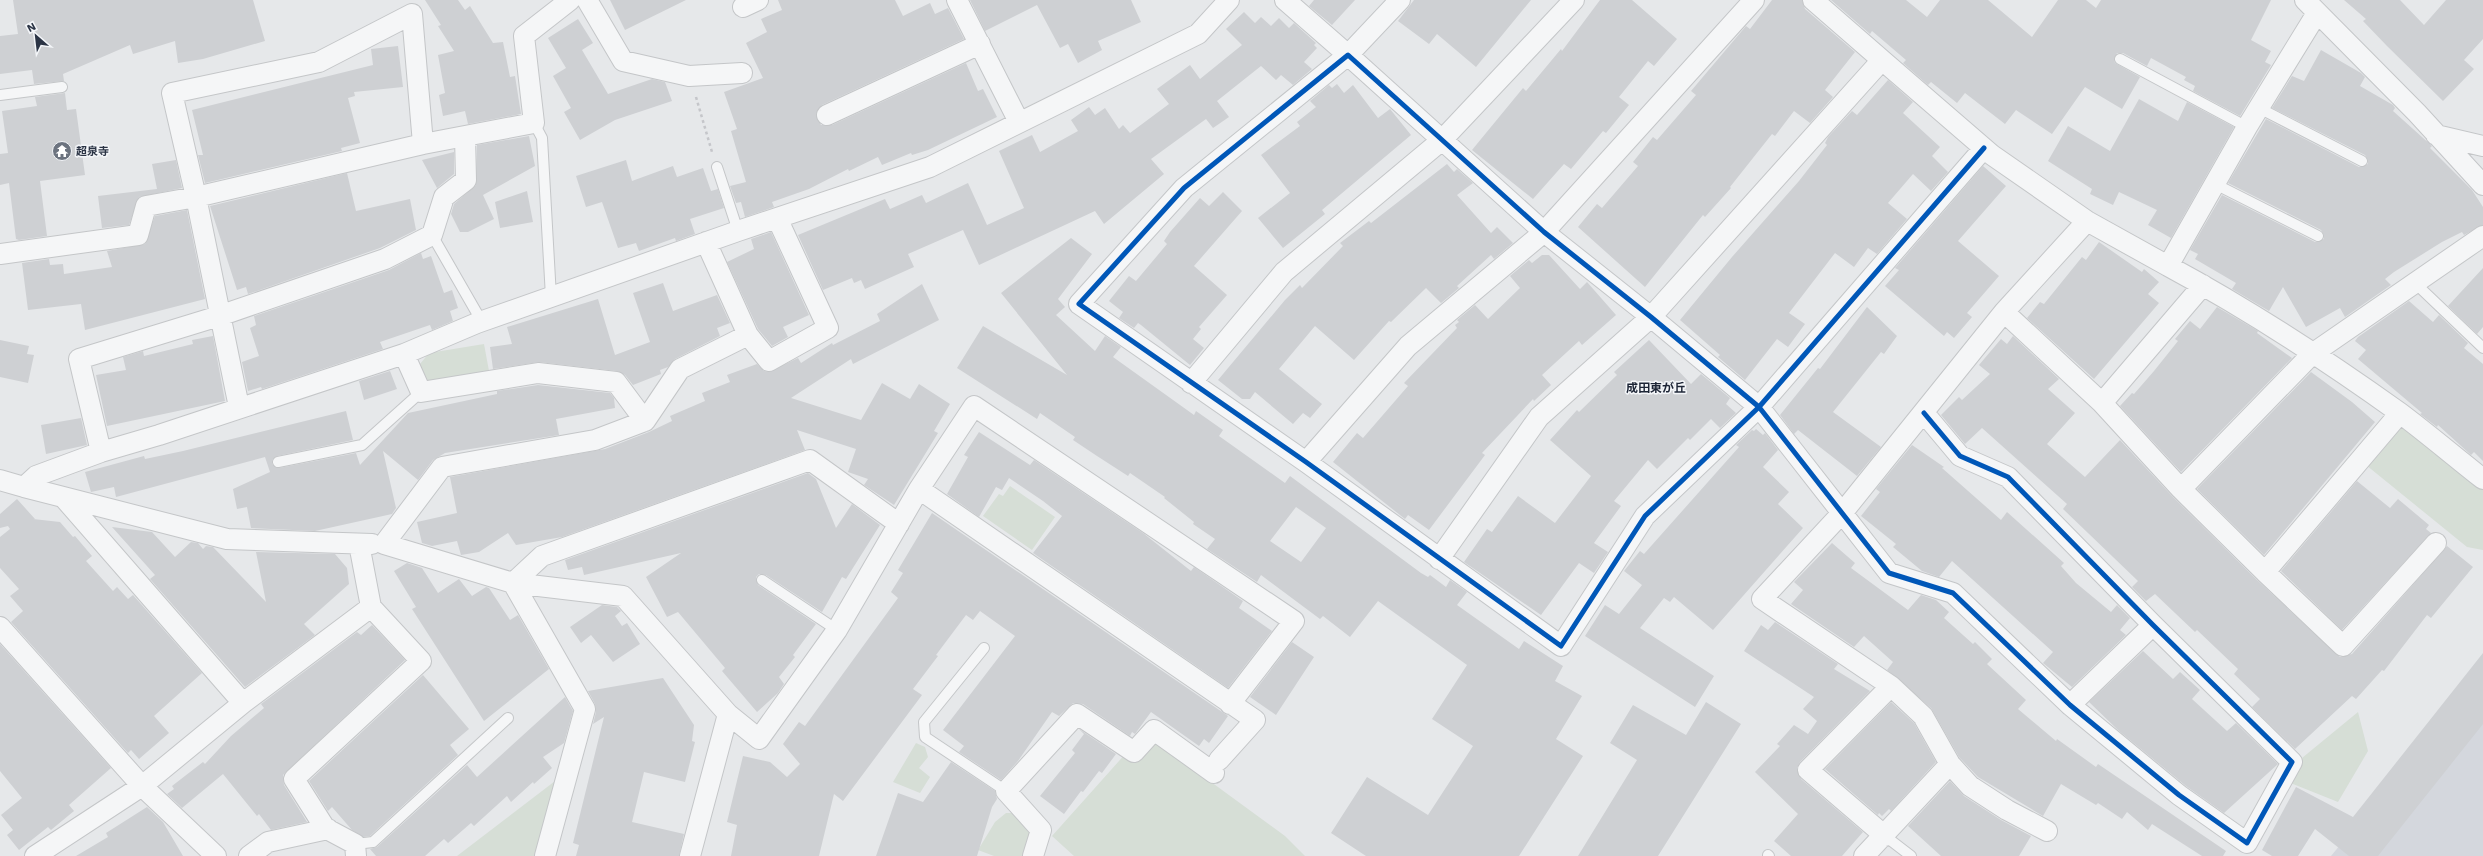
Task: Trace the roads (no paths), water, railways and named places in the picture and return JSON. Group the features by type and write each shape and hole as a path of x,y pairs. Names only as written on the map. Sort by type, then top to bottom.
{"street":[{"path":"0,254 138,235 146,206 196,197 423,144 534,123 524,36 570,0"},
{"path":"586,0 623,61 689,76 742,73"},
{"path":"957,0 1019,122"},
{"path":"1285,0 1544,232 1651,317 1759,408 1843,512 1889,573 1953,592 2070,705 2179,795 2247,843 2292,762 2153,625 2008,476 1960,456 1924,414"},
{"path":"1400,0 1348,55 1184,188 1079,304 1191,384 1306,462 1439,560 1561,646 1645,516 1759,408 1984,148"},
{"path":"1191,384 1284,272 1442,140 1574,0"},
{"path":"1306,462 1408,346 1544,232 1754,0"},
{"path":"1813,0 1984,148 2087,221 2203,285 2312,354 2400,413 2483,479"},
{"path":"24,487 36,476 101,452 159,435 238,407 404,354 482,322 706,242 930,167 1198,34 1221,3"},
{"path":"2168,266 2259,108 2311,6 2436,134 2483,185"},
{"path":"238,407 196,197 172,93 319,62 411,7 423,144"},
{"path":"826,115 980,44"},
{"path":"1439,560 1539,417 1651,317 1882,60"},
{"path":"2436,134 2483,146"},
{"path":"101,452 79,359 219,316 385,259 432,235 444,197 466,180 465,136"},
{"path":"706,242 748,335 769,361 828,328 777,218"},
{"path":"2047,831 1970,786 1950,764 1923,716 1891,686 1762,599 1843,512 1924,414 2004,312 2087,221"},
{"path":"2181,489 2312,354 2483,236"},
{"path":"2102,403 2203,285"},
{"path":"2004,312 2102,403 2181,489 2343,646 2436,543"},
{"path":"384,544 442,467 595,440 645,421 680,369 748,335"},
{"path":"404,354 421,392 538,373 616,382 645,421"},
{"path":"0,480 64,498 227,539 384,544 513,583 623,596 728,714 758,739 837,630 919,489 974,406 1294,621 1230,704"},
{"path":"2265,572 2400,413"},
{"path":"513,583 542,556 810,460 900,524"},
{"path":"919,489 1255,720 1216,767 1154,730 1134,752 1077,714 1006,791 1041,830 1033,856"},
{"path":"64,498 243,703"},
{"path":"356,850 328,829 294,779 421,661 371,606 359,544"},
{"path":"513,583 585,709 546,856"},
{"path":"35,856 142,786 243,703 371,606"},
{"path":"2070,705 2153,625"},
{"path":"0,627 142,786 216,856"},
{"path":"1885,836 1808,770 1891,686"},
{"path":"690,856 728,714"},
{"path":"1864,856 1885,836 1950,764"},
{"path":"249,856 268,842 328,829"}],"lane":[{"path":"2120,60 2247,127"},
{"path":"0,95 62,87"},
{"path":"2259,108 2362,161"},
{"path":"534,123 542,138 551,298"},
{"path":"717,166 738,231"},
{"path":"2215,184 2318,236"},
{"path":"432,235 482,322"},
{"path":"2415,283 2483,348"},
{"path":"278,462 362,445 421,392"},
{"path":"762,580 837,630"},
{"path":"984,648 924,722 925,737 1006,791"},
{"path":"356,850 373,842 508,718"},
{"path":"1885,836 1911,856"}],"place":[{"name":"超泉寺","path":"62,151"}],"district":[{"name":"成田東が丘","path":"1656,388"}]}
